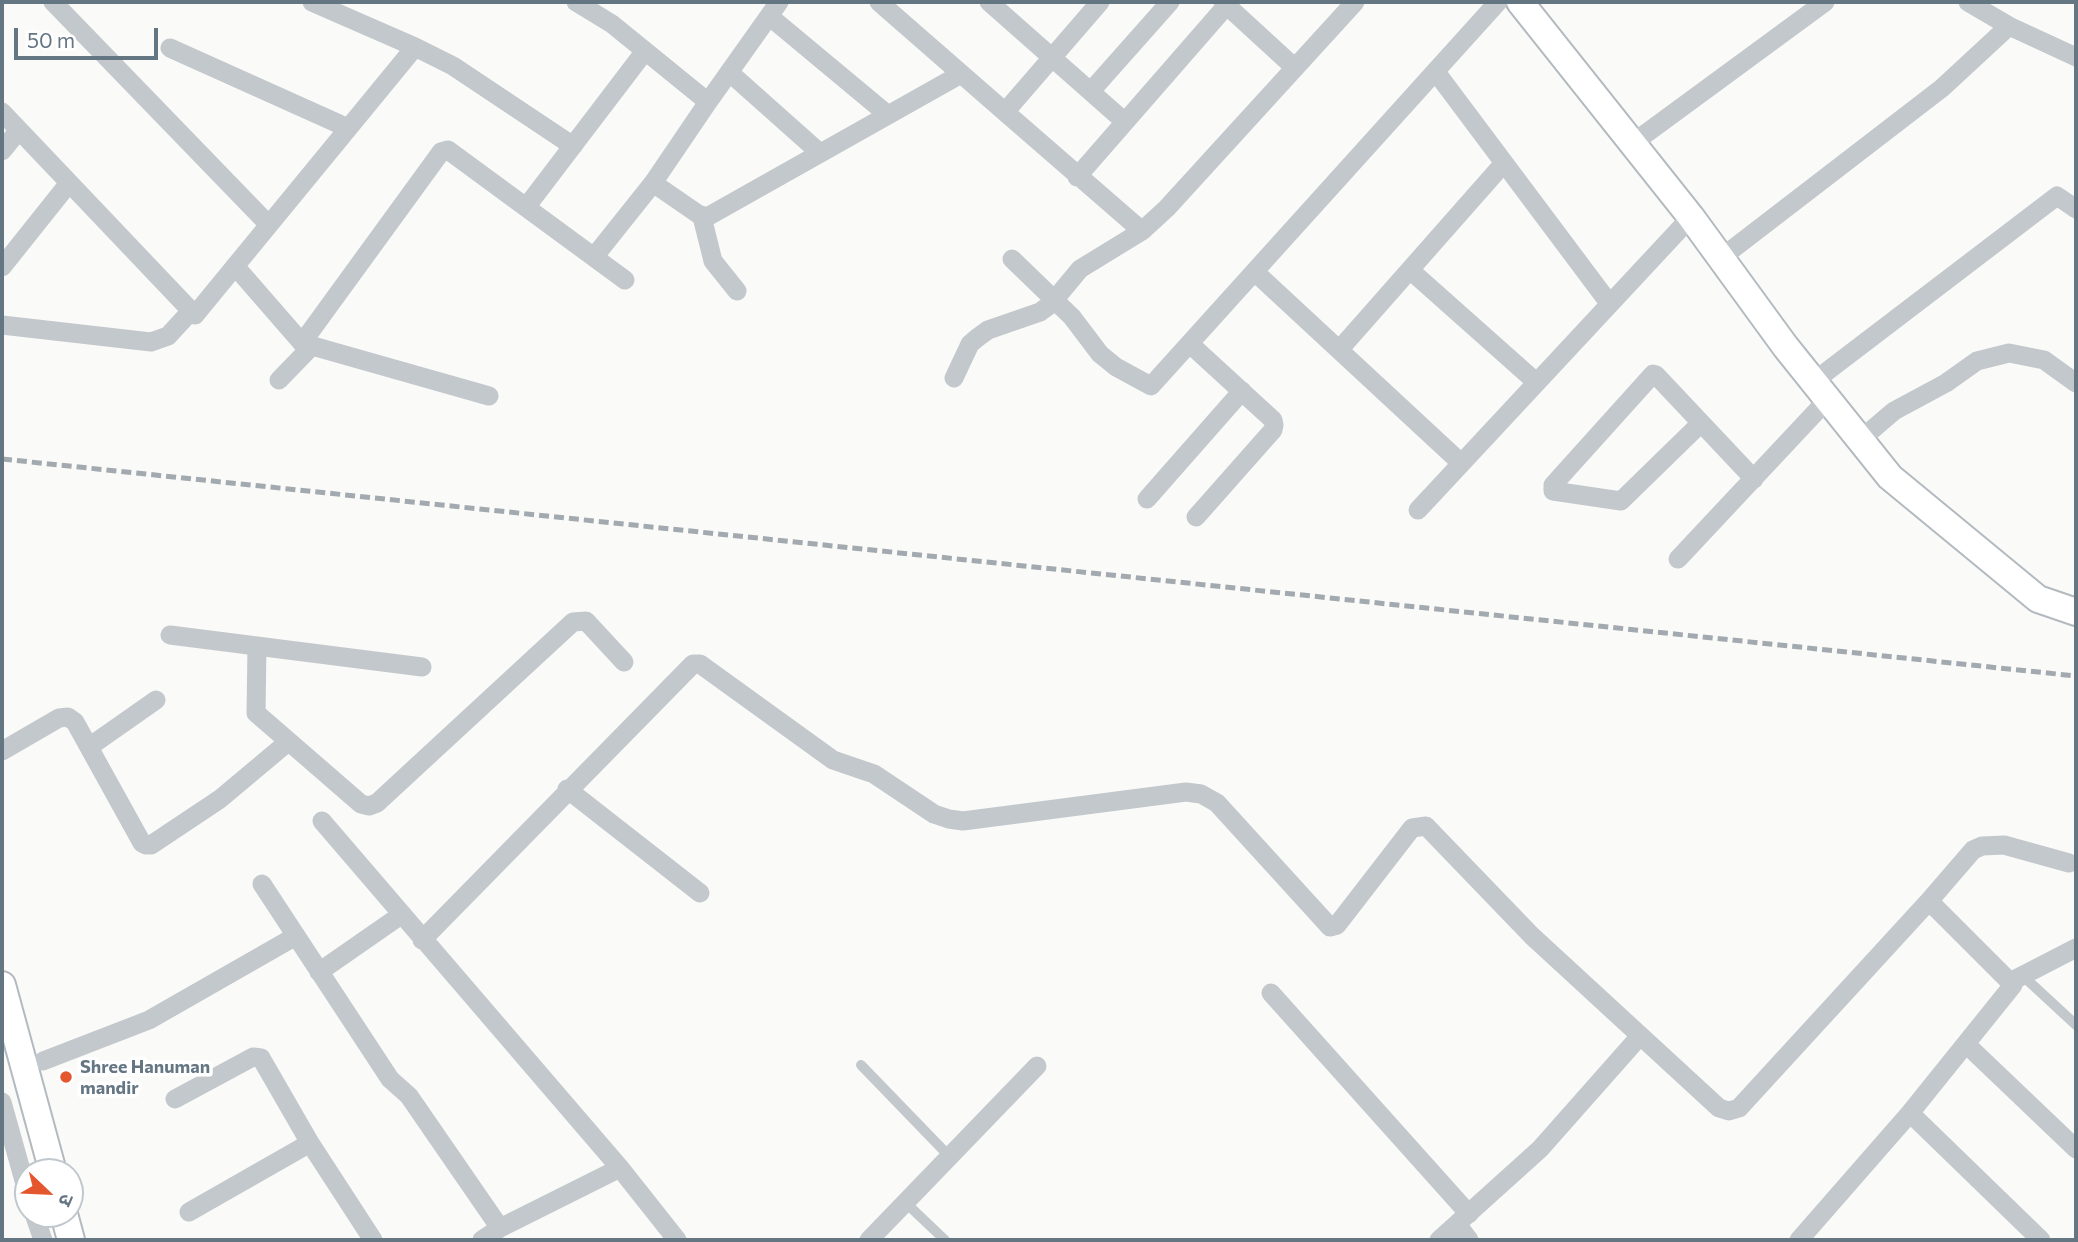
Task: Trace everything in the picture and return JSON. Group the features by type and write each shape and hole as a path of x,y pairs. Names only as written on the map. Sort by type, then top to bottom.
{"street":[{"path":"53,2 268,224"},
{"path":"313,2 453,66 573,146"},
{"path":"576,2 611,23 708,102"},
{"path":"879,2 1142,231"},
{"path":"1005,112 1100,2"},
{"path":"1091,91 1170,2"},
{"path":"1012,259 1054,299 1100,354 1151,386 1256,273 1498,2"},
{"path":"1520,2 1691,217 1820,391 1890,477 2038,599 2076,612"},
{"path":"1633,144 1825,2"},
{"path":"1968,2 2009,26 2076,57"},
{"path":"992,3 1125,122"},
{"path":"954,378 970,344 977,338 988,330 1030,317 1054,299 1080,269 1142,231 1167,208 1351,3"},
{"path":"1077,177 1225,4 1295,68"},
{"path":"594,257 653,183 774,9 888,115"},
{"path":"1721,258 1942,88 2009,26"},
{"path":"2,112 195,315 415,47"},
{"path":"170,48 348,128"},
{"path":"527,206 645,51"},
{"path":"729,72 820,153"},
{"path":"1436,72 1609,303"},
{"path":"653,183 702,217 707,217 961,74"},
{"path":"2,151 19,130"},
{"path":"279,380 441,152 453,151 625,280"},
{"path":"1339,350 1504,163"},
{"path":"2,267 69,183"},
{"path":"1678,559 1754,479 1820,391 2057,196 2076,209"},
{"path":"702,217 713,261 737,291"},
{"path":"1418,510 1691,217"},
{"path":"235,266 306,345 489,396"},
{"path":"1410,270 1536,382"},
{"path":"1256,273 1461,463"},
{"path":"2,325 151,342 168,336 191,311"},
{"path":"1190,344 1273,420 1273,430 1196,517"},
{"path":"1860,440 1894,411 1946,383 1977,361 2009,354 2045,360 2076,383"},
{"path":"1701,423 1621,501 1553,491 1553,485 1648,376 1656,375 1754,479"},
{"path":"1147,499 1242,391"},
{"path":"257,647 256,713 362,804 369,806 377,803 573,622 586,621 624,662"},
{"path":"170,635 422,667"},
{"path":"422,940 687,668 700,664 834,760 874,774 934,814 949,819 963,821 1186,792 1201,793 1217,803 1330,928 1337,925 1412,828 1426,826 1532,936 1718,1108 1729,1111 1739,1108 1973,850 1982,846 2004,845 2068,863"},
{"path":"89,747 156,700"},
{"path":"2,751 59,718 68,717 75,722 142,844 151,845 220,799 288,742"},
{"path":"567,789 700,893"},
{"path":"322,821 620,1168 677,1240"},
{"path":"262,884 390,1079 409,1096 500,1228"},
{"path":"1929,901 2018,979"},
{"path":"319,972 401,915"},
{"path":"43,1061 149,1020 296,936"},
{"path":"1799,1240 1910,1113 2018,979 2076,948"},
{"path":"2,985 49,1158"},
{"path":"1271,993 1465,1226"},
{"path":"1439,1240 1465,1226 1540,1149 1640,1036"},
{"path":"1966,1044 2076,1149"},
{"path":"175,1099 253,1057 261,1058 310,1143 373,1240"},
{"path":"869,1240 1037,1066"},
{"path":"2,1102 8,1155"},
{"path":"1910,1113 2041,1240"},
{"path":"190,1212 310,1143"},
{"path":"482,1240 500,1228 620,1168"}],"lane":[{"path":"2018,979 2076,1025"},
{"path":"861,1065 949,1156"},
{"path":"905,1202 945,1240"}],"railway":[{"path":"2,459 2076,676"}],"place":[{"name":"Shree Hanuman mandir","path":"66,1077"}]}
